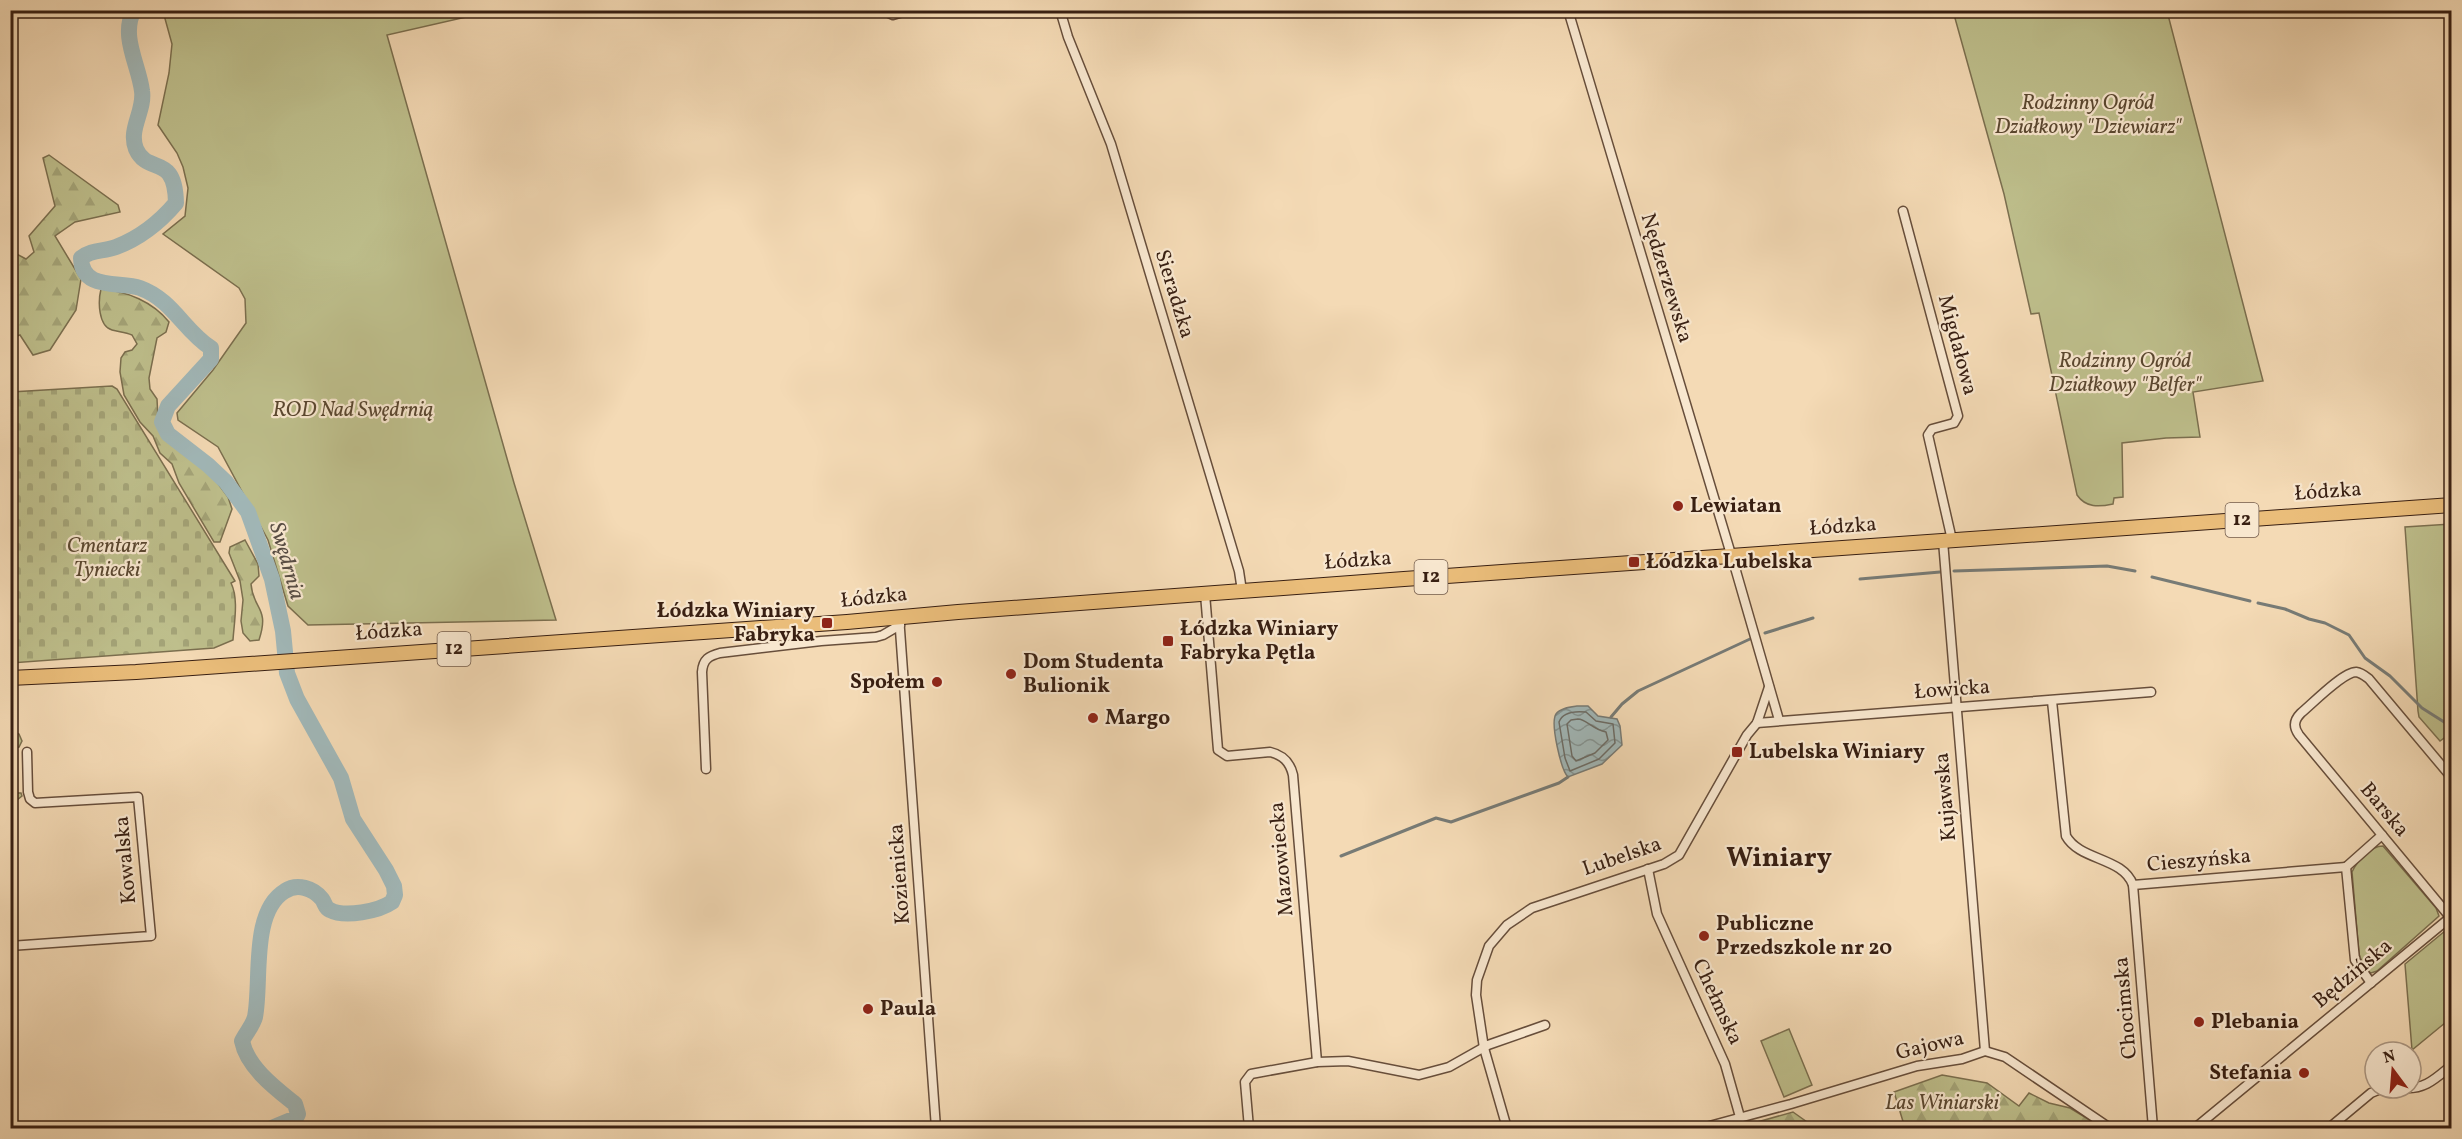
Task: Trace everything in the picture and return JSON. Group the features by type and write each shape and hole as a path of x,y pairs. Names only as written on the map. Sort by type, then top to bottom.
{"main road":[{"name":"Łódzka","path":"10,678 837,623 899,621 1242,591 2451,505"}],"street":[{"path":"882,10 893,15 910,10"},
{"name":"Sieradzka","path":"1060,10 1068,37 1111,144 1238,566 1242,591"},
{"name":"Nędzerzewska","path":"1568,10 1732,556"},
{"name":"Migdałowa","path":"1903,211 1958,416 1954,423 1932,429 1928,435 1948,540"},
{"name":"Kujawska","path":"1948,540 1957,708 1985,1051"},
{"path":"1732,556 1779,720"},
{"name":"Mazowiecka","path":"1205,594 1218,750 1227,756 1270,752 1286,760 1293,775 1317,1062"},
{"path":"706,769 702,672 704,661 708,657 732,651 876,637 883,635 899,621"},
{"name":"Kozienicka","path":"899,621 936,1128"},
{"name":"Barska","path":"2451,778 2369,679 2361,674 2352,673 2343,678 2301,713 2295,724 2299,735 2451,917"},
{"name":"Lubelska","path":"1507,1128 1484,1048 1476,985 1486,951 1501,931 1524,912 1540,904 1671,862 1682,851 1747,735 1757,723 1768,694 1769,684"},
{"name":"Łowicka","path":"1757,723 2151,692"},
{"name":"Cieszyńska","path":"2052,701 2066,836 2075,847 2125,872 2133,885 2346,867"},
{"name":"Kowalska","path":"10,946 151,936 138,797 35,803 30,799 28,792 27,752"},
{"path":"2371,983 2355,960 2346,867 2382,835"},
{"name":"Chełmska","path":"1648,869 1657,914 1725,1064 1740,1117"},
{"name":"Chocimska","path":"2133,885 2153,1128"},
{"name":"Będzińska","path":"2195,1128 2451,917"},
{"path":"1249,1128 1245,1082 1248,1076 1317,1062 1359,1062 1419,1075 1449,1067 1484,1048 1545,1025"},
{"name":"Gajowa","path":"1740,1117 1908,1069 1962,1059 1985,1051 2005,1057 2110,1128"},
{"path":"2423,1086 2451,1065"},
{"path":"2329,1128 2364,1100"},
{"path":"1702,1128 1740,1117"}],"green space":[{"name":"ROD Nad Swędrnią","path":"165,11 473,11 475,15 387,35 514,483 556,620 308,625 288,606 268,540 218,447 178,420 177,413 213,370 246,323 245,299 239,288 163,234 185,216 188,188 177,153 158,125 169,73 172,44 164,15"},
{"name":"Rodzinny Ogród Działkowy \"Dziewiarz\"","path":"1953,11 2167,11 2263,381 2193,392 2200,437 2122,443 2123,497 2114,498 2113,504 2093,506 2084,502 2077,495 2039,313 2031,314 2004,194"},
{"path":"49,155 118,205 120,212 75,222 55,236 81,279 76,310 50,350 33,355 20,335 11,338 11,289 15,287 15,275 11,271 11,251 26,259 34,252 29,236 55,206 43,158"},
{"path":"101,289 120,292 139,299 163,315 169,322 166,332 157,338 149,378 150,389 157,399 158,419 167,441 204,468 228,497 232,509 220,542 214,542 179,483 172,464 160,453 153,436 140,422 124,395 120,372 121,358 125,352 132,350 137,344 132,335 112,330 104,324 99,306"},
{"name":"Cmentarz Tyniecki","path":"112,386 117,389 235,581 231,583 235,604 233,640 214,648 11,663 11,392"},
{"path":"2451,524 2451,733 2440,741 2419,717 2418,711 2405,527"},
{"path":"245,540 258,564 259,576 251,584 252,593 263,621 259,640 250,641 243,633 241,621 243,600 240,581 229,553 230,547"},
{"path":"13,731 19,734 22,741 19,747 12,749 11,735"},
{"path":"10,763 13,764 15,793 21,793 22,796 17,800 11,792"},
{"path":"2383,846 2436,908 2439,916 2377,971 2371,973 2365,970 2359,954 2352,872 2364,855"},
{"path":"2451,926 2451,1018 2423,1041 2411,1040 2405,964"},
{"path":"1789,1029 1812,1085 1784,1097 1761,1041"},
{"name":"Las Winiarski","path":"1942,1075 1987,1083 2019,1106 2029,1093 2049,1103 2070,1108 2103,1128 1905,1128 1894,1092"},
{"path":"1793,1112 1807,1122 1809,1128 1736,1128"}],"water":[{"path":"1588,706 1598,716 1617,719 1622,745 1602,764 1568,777 1557,746 1555,719 1560,710"}],"waterway":[{"name":"Swędrnia","path":"134,10 129,30 142,91 134,142 141,157 160,167 171,177 176,203 156,223 133,239 111,249 89,253 81,258 83,268 88,276 103,283 131,286 151,293 211,348 211,359 168,406 162,422 168,434 226,482 248,512 272,579 283,631 287,673 297,699 341,778 353,819 394,886 395,895 392,902 371,911 344,913 330,910 314,892 300,887 285,891 274,901 262,931 255,1017 242,1041 245,1051 256,1068 295,1104 298,1114 296,1118 272,1128"},
{"path":"1954,571 2107,566 2135,571"},
{"path":"1860,579 1940,572"},
{"path":"2152,577 2250,601"},
{"path":"2258,603 2285,609 2325,623 2349,635 2365,658 2390,676 2422,708 2452,727"},
{"path":"1765,633 1813,618"},
{"path":"1611,717 1638,691 1750,639"},
{"path":"1341,856 1436,818 1451,822 1559,783 1568,777"}],"place":[{"name":"Lewiatan","path":"1678,506"},
{"name":"Łódzka Lubelska","path":"1634,562"},
{"name":"Łódzka Winiary Fabryka","path":"827,623"},
{"name":"Łódzka Winiary Fabryka Pętla","path":"1168,641"},
{"name":"Dom Studenta Bulionik","path":"1011,674"},
{"name":"Społem","path":"937,682"},
{"name":"Margo","path":"1093,718"},
{"name":"Lubelska Winiary","path":"1737,752"},
{"name":"Publiczne Przedszkole nr 20","path":"1704,936"},
{"name":"Paula","path":"868,1009"},
{"name":"Plebania","path":"2199,1022"},
{"name":"Stefania","path":"2304,1073"}],"district":[{"name":"Winiary","path":"1779,859"}],"park label":[{"name":"Rodzinny Ogród Działkowy \"Belfer\"","path":"2125,373"}]}
